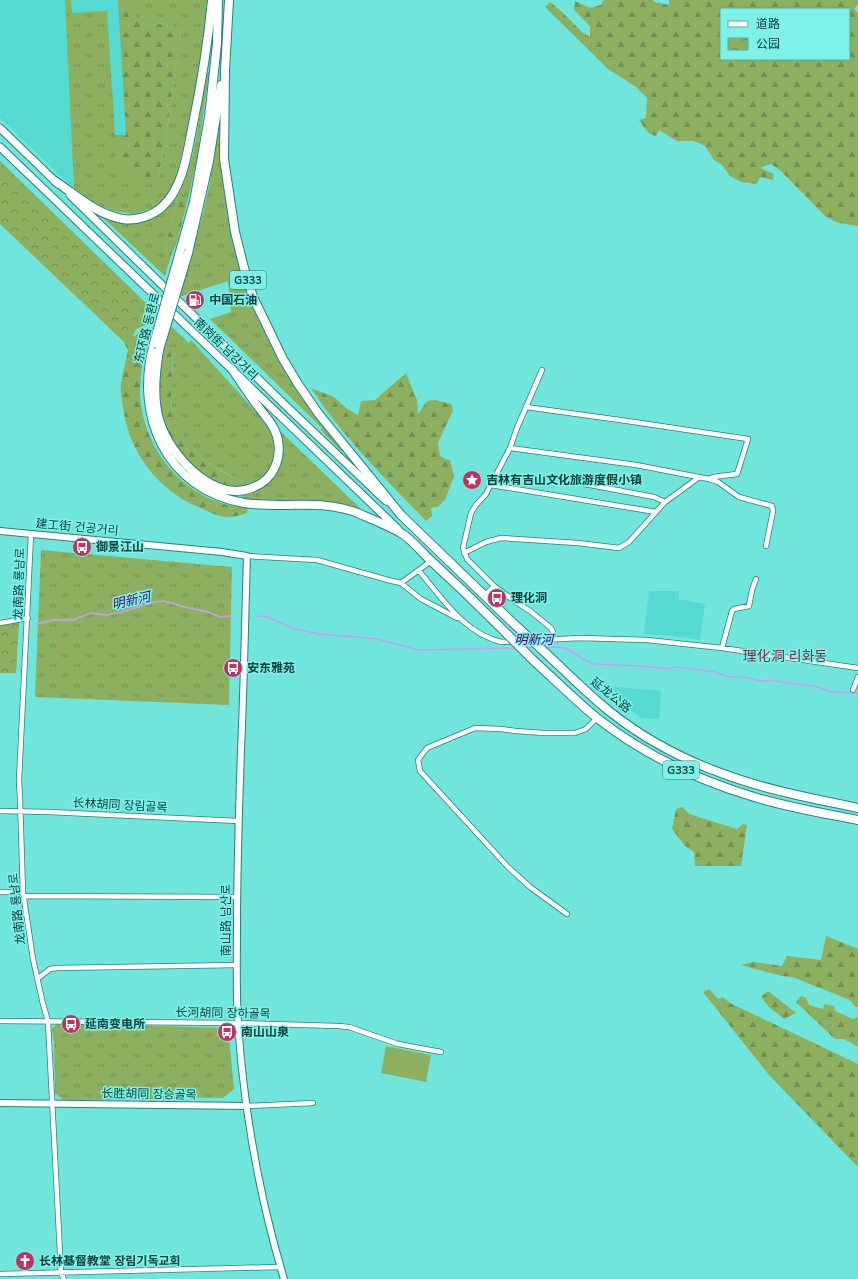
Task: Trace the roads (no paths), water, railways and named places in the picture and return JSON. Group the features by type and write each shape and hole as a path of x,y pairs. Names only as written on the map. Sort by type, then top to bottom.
{"highway":[{"path":"55,181 90,206 114,217 124,219 139,218 154,213 163,207 173,194 179,180 200,95 212,0"},
{"name":"东环路 동환로","path":"218,0 217,44 209,117 194,202 151,352 148,383 148,403 151,419 161,444 174,464 192,480 215,494 244,503 308,504 346,510 360,514 402,534"},
{"name":"G333","path":"229,0 225,71 224,159 235,232 253,297 283,359 298,384 318,413 401,515"},
{"path":"225,71 219,92 207,168 188,253 160,350 156,377 156,410 161,427 179,458 203,479 220,488 230,491 241,491 258,486 268,478 277,463 279,447 275,431 232,369"},
{"name":"延龙公路","path":"401,515 589,694 643,734 686,758 732,777 758,785 858,808"},
{"name":"延龙公路","path":"402,534 534,661 597,718 653,755 683,771 751,796 858,820"}],"main road":[{"name":"南岗街 남강거리","path":"0,128 401,515"},
{"name":"南岗街 남강거리","path":"0,147 402,534"}],"street":[{"path":"542,370 510,448 491,485 472,513 463,548 464,554 472,565 494,586 544,622 553,632 552,638"},
{"path":"526,408 627,420 748,439 736,474 713,477 709,480"},
{"path":"510,448 636,465 718,482 739,497 772,506 773,511 766,546"},
{"path":"464,554 486,542 502,538 578,543 619,548 629,542 665,502 698,478"},
{"path":"586,484 654,498 665,502"},
{"path":"491,485 656,512"},
{"name":"建工街 건공거리","path":"0,531 222,552 247,556"},
{"name":"龙南路 룡남로","path":"31,534 19,780 23,894 33,959 42,1004 48,1021 62,1273 64,1279"},
{"path":"247,556 317,560 401,583 421,600 460,619"},
{"name":"南山路 남산로","path":"247,556 238,821 238,1023 247,1106 258,1178 284,1279"},
{"path":"401,583 431,561"},
{"path":"419,571 460,619 470,628 493,640 502,642 552,638 647,640 722,648 858,668"},
{"path":"722,648 730,614 734,609 749,606 751,604 752,590 756,579"},
{"path":"484,595 494,586"},
{"path":"0,623 28,618"},
{"path":"853,690 858,677"},
{"path":"567,914 530,887 508,867 420,771 418,760 428,748 475,728 543,733 575,733 586,729 597,718"},
{"name":"长林胡同 장림골목","path":"0,811 238,821"},
{"path":"0,892 23,894 237,897"},
{"path":"37,979 50,970 57,968 237,965"},
{"name":"长河胡同 장하골목","path":"0,1020 238,1023 350,1027 398,1044 441,1052"},
{"name":"长胜胡同 장승골목","path":"0,1103 247,1106"},
{"path":"247,1106 313,1103"},
{"path":"0,1274 280,1267"}],"waterway":[{"name":"明新河","path":"36,624 53,620 73,620 91,613 107,615 164,601 208,612 220,617 231,616"},
{"name":"明新河","path":"257,616 268,617 292,628 319,634 378,639 418,650 516,648"},
{"name":"明新河","path":"526,648 534,647"},
{"name":"明新河","path":"544,647 558,647 567,649 595,664 668,669 675,667 715,672 725,676 818,687 832,692 858,693"}],"place":[{"name":"中国石油","path":"195,300"},
{"name":"吉林有吉山文化旅游度假小镇","path":"472,480"},
{"name":"御景江山","path":"82,547"},
{"name":"理化洞","path":"497,598"},
{"name":"安东雅苑","path":"233,668"},
{"name":"延南变电所","path":"71,1024"},
{"name":"南山山泉","path":"227,1032"},
{"name":"长林基督教堂 장림기독교회","path":"25,1261"}],"district":[{"name":"理化洞 리화동","path":"785,656"}]}
